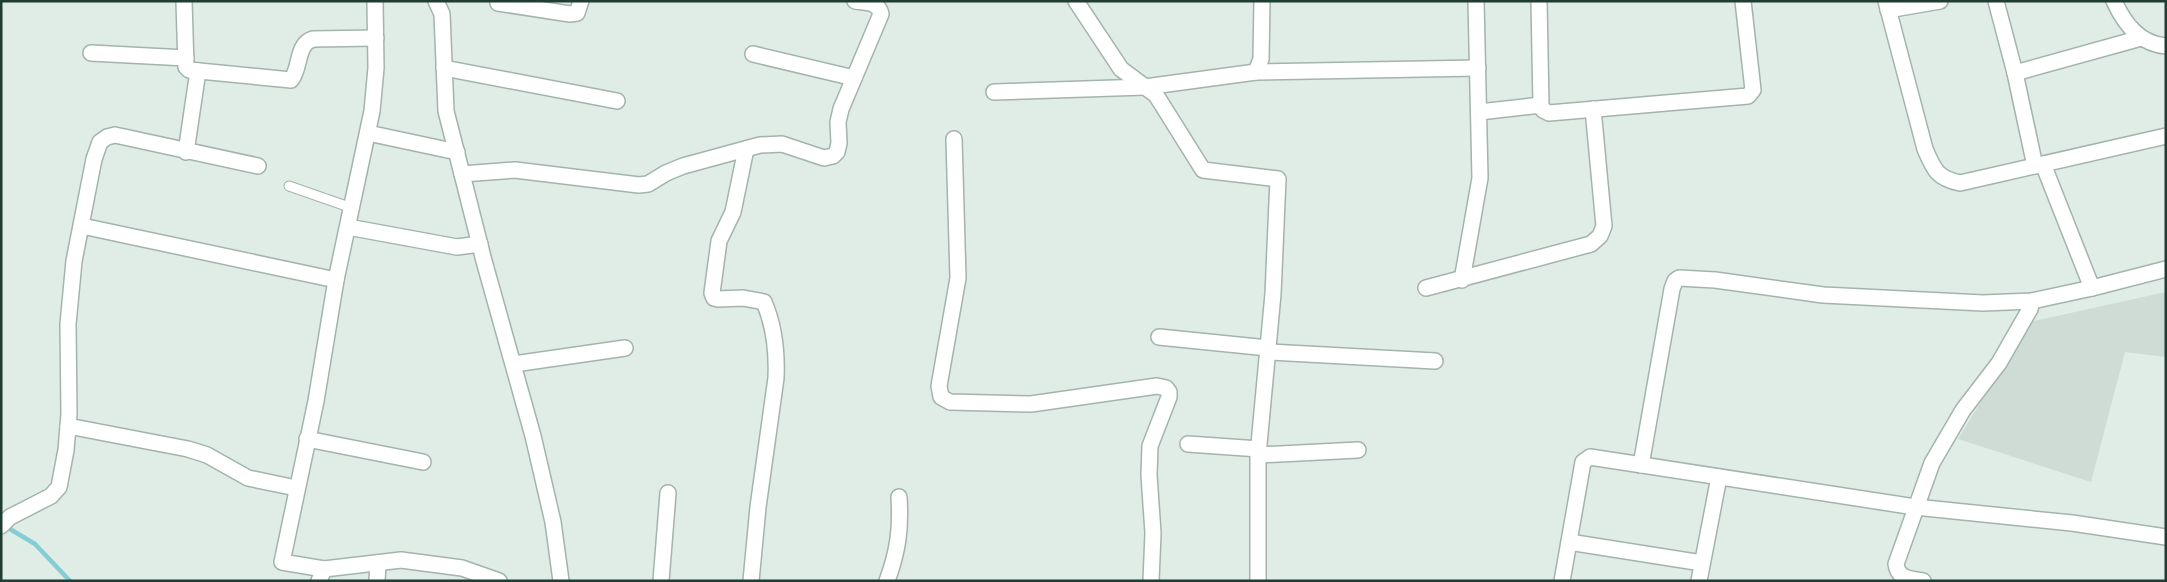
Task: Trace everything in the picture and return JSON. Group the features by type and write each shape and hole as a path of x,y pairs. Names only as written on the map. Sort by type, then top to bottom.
{"street":[{"path":"184,1 187,70 291,80 306,41 313,39 376,38"},
{"path":"375,1 375,76 368,133 336,280 282,562 321,575 401,560 462,568 499,581"},
{"path":"436,1 442,14 446,112 480,244 514,364 553,522 561,581"},
{"path":"498,3 570,14 577,13 581,1"},
{"path":"462,174 514,170 648,184 666,173 683,166 760,145 782,144 824,158 833,156 837,152 840,142 838,122 841,109 881,14 880,8 876,4 855,1"},
{"path":"1076,1 1121,69 1156,95 1203,170 1278,179 1273,294 1259,452 1258,581"},
{"path":"1256,72 1261,59 1262,1"},
{"path":"1462,280 1480,178 1476,1"},
{"path":"1539,1 1541,105 1543,110 1549,113 1748,96 1753,90 1744,1"},
{"path":"1940,1 1887,6 1925,150 1934,170 1946,180 1960,182 2166,136"},
{"path":"1996,1 2039,165 2092,288"},
{"path":"2114,1 2123,22 2141,38 2166,46"},
{"path":"2015,73 2141,38"},
{"path":"91,52 186,58"},
{"path":"753,54 854,78"},
{"path":"444,68 617,101"},
{"path":"994,92 1145,87 1256,72 1478,68"},
{"path":"186,152 198,72"},
{"path":"1479,112 1541,105"},
{"path":"1426,288 1462,280 1591,244 1600,236 1604,226 1593,109"},
{"path":"368,133 457,152"},
{"path":"6,522 51,496 59,487 68,426 68,324 74,261 94,159 100,142 106,137 115,136 258,166"},
{"path":"954,139 958,278 940,386 941,397 950,402 1022,404 1157,386 1166,388 1169,392 1169,397 1150,446 1149,474 1153,534 1151,581"},
{"path":"746,149 733,212 719,241 712,294 714,298 718,299 743,298 764,302 772,328 776,378 758,507 751,581"},
{"path":"82,226 336,280"},
{"path":"348,227 457,247 480,244"},
{"path":"1641,465 1672,289 1675,281 1679,278 1715,280 1823,295 1983,303 2032,301 2166,269"},
{"path":"1923,581 1902,576 1897,570 1896,564 1932,463 1963,410 1999,363 2030,309 2032,301"},
{"path":"1159,337 1268,350 1435,361"},
{"path":"514,364 625,348"},
{"path":"68,426 188,449 206,455 248,478 296,488"},
{"path":"307,439 423,462"},
{"path":"1188,444 1259,452 1358,450"},
{"path":"1562,581 1583,462 1590,458 1915,507 2072,523 2166,537"},
{"path":"1699,581 1719,477"},
{"path":"660,581 668,493"},
{"path":"888,581 894,562 901,525 899,497"},
{"path":"1569,542 1702,563"},
{"path":"377,581 378,563"}],"lane":[{"path":"289,186 352,208"}],"shaded area":[{"path":"2166,292 2166,357 2125,352 2091,482 1958,439 2030,322"}],"waterway":[{"path":"5,526 35,544 70,581"}]}
